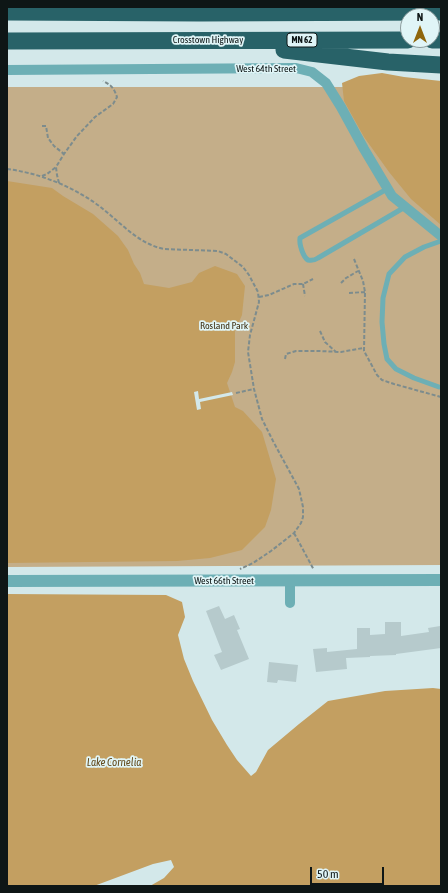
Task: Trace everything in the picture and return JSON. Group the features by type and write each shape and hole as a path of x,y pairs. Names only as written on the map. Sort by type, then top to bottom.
{"highway":[{"path":"200,13 277,7"},
{"path":"7,12 441,12"},
{"path":"196,40 388,62 441,65"},
{"name":"Crosstown Highway","path":"7,41 400,40"}],"street":[{"name":"West 64th Street","path":"7,70 296,68 312,72 326,83 392,196 441,236"},
{"path":"290,580 290,603"},
{"name":"West 66th Street","path":"7,581 441,580"}],"lane":[{"path":"387,189 300,238 300,244 305,257 309,260 318,258 405,207"},
{"path":"439,387 414,378 396,368 387,359 382,322 383,298 389,274 405,257 424,247 441,241"}],"path":[{"path":"41,176 47,174 56,167 77,136 95,117 113,104 117,97 115,90 110,84 103,81"},
{"path":"42,126 46,126 48,138 54,146 64,154"},
{"path":"56,167 60,184"},
{"path":"7,169 19,170 41,176 90,199 128,230 157,248 218,251 226,254 249,275 259,297 250,335 248,352 254,389 262,419 299,489 303,507 303,517 294,533 271,551 239,570"},
{"path":"341,283 346,278 358,271"},
{"path":"259,297 269,295 294,284 303,284 313,279"},
{"path":"303,284 305,296"},
{"path":"349,293 365,292"},
{"path":"320,331 325,342 336,352"},
{"path":"285,359 286,354 296,351 341,352 363,348"},
{"path":"236,393 254,389"},
{"path":"294,533 315,574"}],"green space":[{"name":"Rosland Park","path":"7,87 441,87 441,565 7,567"}],"water":[{"path":"382,73 441,81 441,225 411,199 389,172 364,137 344,101 342,83 359,76"},
{"path":"7,181 52,188 93,214 118,236 128,250 144,284 169,288 192,282 199,273 215,266 237,274 245,286 242,315 235,331 235,362 227,383 235,407 243,411 262,432 276,479 271,510 265,527 242,550 210,558 177,561 7,563"},
{"name":"Lake Cornelia","path":"7,594 166,595 182,602 185,617 178,635 184,659 212,720 237,760 251,776 256,772 268,750 328,701 385,691 433,688 441,689 441,886 150,886 164,878 174,867 171,860 153,864 94,886 7,886"}],"pier":[{"path":"198,391 199,399 232,392 233,395 200,402 201,409 197,410 194,392"}],"building":[{"path":"219,606 225,619 234,615 240,629 237,630 249,659 221,670 214,655 222,652 206,611"},
{"path":"385,622 401,622 401,636 429,632 428,628 440,626 441,648 396,655 346,658 347,669 316,672 313,649 327,648 327,652 357,649 357,628 370,628 370,635 385,634"},
{"path":"269,662 298,665 296,682 278,680 277,683 267,682"}]}
